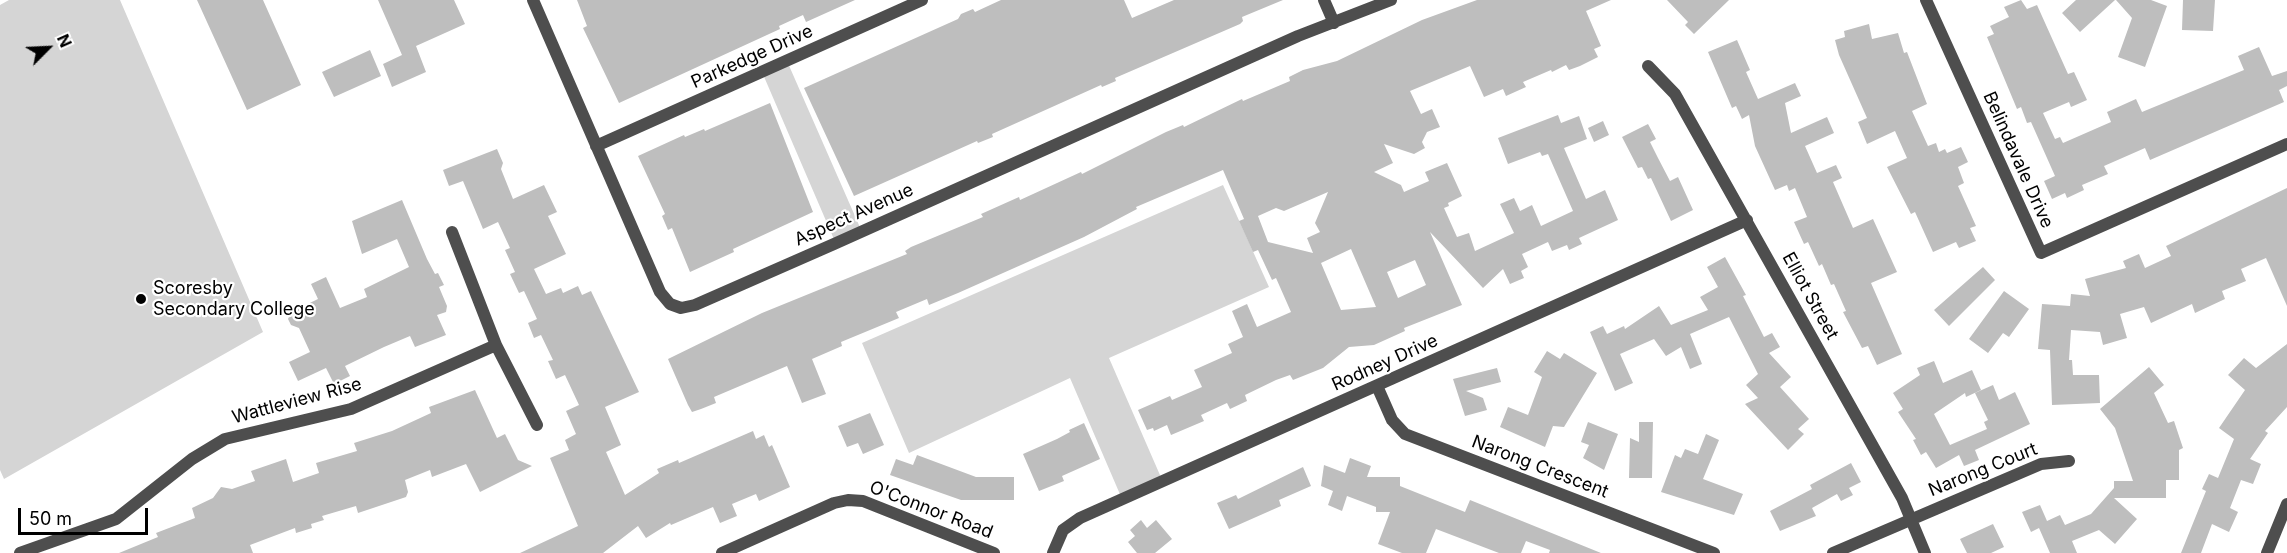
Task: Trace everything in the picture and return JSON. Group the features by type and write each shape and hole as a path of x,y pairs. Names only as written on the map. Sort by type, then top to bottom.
{"street":[{"name":"Aspect Avenue","path":"533,0 660,292 670,304 681,308 791,263 1298,36 1334,23"},
{"path":"888,0 893,13"},
{"name":"Parkedge Drive","path":"596,146 922,0"},
{"path":"1324,0 1334,23 1391,0"},
{"name":"Belindavale Drive","path":"1926,0 2040,253 2287,144"},
{"name":"Elliot Street","path":"1648,66 1675,94 1747,220 1912,518 1925,553"},
{"name":"Rodney Drive","path":"1053,553 1063,530 1080,518 1747,220"},
{"path":"452,232 496,345 537,425"},
{"name":"Wattleview Rise","path":"20,553 116,519 192,459 225,439 351,409 496,345"},
{"name":"Narong Crescent","path":"1377,386 1392,420 1405,434 1714,553"},
{"name":"Narong Court","path":"1912,518 2041,464 2069,461"},
{"name":"O'Connor Road","path":"722,553 834,503 848,500 863,501 994,553"},
{"path":"2266,553 2287,504"},
{"path":"1833,553 1912,518"},
{"path":"2274,536 2287,541"}],"shaded area":[{"path":"9,0 120,0 263,332 4,479 0,470 0,5"},
{"path":"787,61 862,232 836,244 762,72"},
{"path":"1223,185 1269,287 1109,358 1163,482 1122,499 1070,378 909,453 862,343"}],"building":[{"path":"197,0 263,0 301,85 247,110"},
{"path":"378,0 454,0 465,24 416,46 426,72 392,87 383,64 402,55"},
{"path":"577,0 855,0 806,22 803,15 779,26 780,29 619,103 583,28 587,26"},
{"path":"1001,0 1124,0 1132,18 1174,0 1283,0 1242,17 1243,21 1240,24 1115,78 1116,81 1102,87 1101,85 992,134 993,137 978,143 977,141 854,196 804,88 958,19 961,14 973,9 975,12"},
{"path":"1477,0 1611,0 1586,11 1601,46 1594,49 1598,57 1580,66 1569,70 1566,65 1552,72 1551,70 1523,82 1526,87 1506,96 1503,89 1484,97 1470,66 1410,91 1421,114 1432,109 1440,127 1427,132 1422,142 1425,148 1414,154 1384,144 1393,163 1374,172 1401,185 1404,192 1429,181 1425,172 1447,163 1462,196 1448,203 1449,206 1444,208 1457,237 1469,233 1475,251 1514,233 1500,204 1514,198 1520,211 1532,205 1541,226 1573,211 1548,154 1542,156 1540,152 1508,164 1498,138 1558,115 1561,123 1579,116 1587,139 1564,148 1586,199 1605,190 1618,220 1579,238 1582,244 1569,250 1567,245 1552,251 1548,242 1522,254 1528,267 1521,271 1524,278 1510,284 1503,269 1483,288 1430,232 1462,305 1404,328 1405,331 1374,345 1349,347 1323,368 1293,380 1290,375 1276,380 1245,395 1247,401 1230,409 1227,403 1201,415 1204,421 1171,435 1167,425 1154,431 1153,428 1147,430 1138,410 1170,396 1172,400 1202,387 1194,370 1232,353 1228,344 1243,337 1232,311 1247,304 1257,327 1291,312 1276,278 1272,280 1258,250 1253,252 1239,221 1244,219 1223,170 1136,207 1137,209 1084,237 958,293 929,305 927,299 896,312 899,318 841,342 842,346 812,359 826,394 802,403 787,366 714,397 716,403 701,409 692,412 688,405 668,359 762,313 907,254 905,251 911,247 983,217 981,214 1019,197 1020,200 1081,172 1082,174 1166,132 1183,125 1184,127 1242,99 1243,101 1290,81 1289,77 1303,70 1337,61 1422,20","holes":["1328,192 1315,223 1320,232 1307,238 1313,253 1268,242 1258,216 1276,208 1284,211","1351,249 1376,307 1341,310 1321,263","1415,260 1426,285 1398,298 1387,272"]},
{"path":"1667,0 1729,0 1694,34 1685,25 1688,22"},
{"path":"2021,0 2027,9 2037,5 2068,74 2074,72 2087,100 2071,107 2069,102 2043,113 2055,139 2060,137 2063,143 2111,122 2107,112 2136,99 2142,112 2244,70 2238,56 2259,47 2272,76 2287,71 2287,86 2279,90 2284,102 2150,160 2145,148 2104,166 2108,174 2082,185 2084,190 2067,198 2065,193 2052,199 2044,181 2055,176 2031,122 2027,123 2021,107 2017,109 1987,37 1994,34 1990,26 2009,17 2004,7"},
{"path":"2076,0 2115,0 2080,32 2062,13"},
{"path":"2116,0 2151,0 2167,6 2145,67 2118,57 2132,18"},
{"path":"2183,0 2215,0 2213,31 2182,30"},
{"path":"1869,24 1872,39 1898,33 1904,53 1907,52 1927,104 1912,111 1928,146 1936,143 1939,152 1945,149 1947,153 1961,147 1968,162 1958,167 1964,183 1958,186 1976,226 1970,228 1976,241 1959,248 1956,242 1933,252 1915,212 1911,214 1887,167 1907,158 1895,131 1867,144 1858,122 1867,118 1839,55 1835,40 1845,37 1844,31"},
{"path":"1737,40 1750,70 1746,72 1758,99 1795,83 1801,96 1785,103 1791,133 1827,117 1834,133 1805,146 1817,173 1836,165 1842,178 1833,182 1853,228 1873,219 1897,272 1871,283 1902,354 1877,365 1868,346 1862,348 1843,312 1846,311 1834,284 1831,285 1822,264 1819,266 1808,242 1804,244 1794,222 1807,217 1795,188 1789,191 1787,185 1775,190 1755,146 1749,115 1742,119 1736,106 1732,108 1708,52"},
{"path":"370,50 381,76 334,97 322,72"},
{"path":"770,103 813,212 733,249 734,252 690,272 672,228 668,230 662,216 665,214 638,156 684,135 685,137 704,129 705,131"},
{"path":"1603,121 1609,135 1594,142 1588,128"},
{"path":"1648,124 1656,139 1650,142 1670,181 1678,177 1693,210 1671,221 1651,178 1648,179 1642,167 1638,168 1622,137"},
{"path":"497,149 503,163 501,169 513,199 544,185 557,212 548,216 566,254 534,269 546,294 561,288 563,293 578,286 582,295 591,291 639,392 605,407 621,445 606,452 625,495 659,473 657,469 678,460 679,463 753,431 756,439 764,435 769,447 772,445 790,487 759,501 756,494 732,504 737,516 720,523 713,507 671,525 670,523 646,538 638,526 603,553 520,553 578,526 550,458 569,450 565,440 576,434 566,411 579,405 565,375 556,379 548,361 553,360 541,335 534,338 528,323 537,319 524,291 519,293 510,274 515,272 505,250 510,248 498,222 483,229 463,181 449,186 443,170"},
{"path":"2287,188 2287,306 2266,258 2241,269 2246,281 2222,291 2225,299 2195,313 2192,304 2151,323 2144,307 2120,314 2127,338 2103,345 2100,332 2071,330 2069,360 2072,360 2073,375 2099,375 2100,403 2052,405 2050,350 2038,349 2042,304 2070,306 2071,294 2090,296 2085,279 2126,268 2123,261 2139,254 2145,268 2171,256 2166,246"},
{"path":"402,200 427,259 444,285 439,287 447,306 446,312 437,315 446,335 415,347 410,336 384,347 345,366 350,376 334,384 326,368 298,381 289,362 310,352 299,328 291,325 288,319 291,312 318,299 311,284 326,277 340,308 367,297 364,289 409,267 397,239 362,254 352,221"},
{"path":"1725,257 1746,295 1743,296 1764,337 1772,333 1780,347 1769,353 1791,377 1780,387 1809,419 1798,429 1804,434 1788,450 1745,404 1758,398 1746,385 1758,374 1729,317 1690,334 1702,364 1690,369 1681,347 1666,356 1654,339 1620,354 1633,383 1615,391 1590,332 1603,326 1607,334 1624,326 1625,329 1659,306 1671,325 1708,310 1700,297 1718,287 1707,267"},
{"path":"1983,267 1995,280 1949,326 1934,310"},
{"path":"2004,291 2029,309 2009,337 2003,333 1988,353 1969,339"},
{"path":"2287,344 2287,407 2265,431 2268,433 2250,459 2261,464 2253,484 2241,480 2230,508 2238,512 2229,532 2212,524 2201,553 2181,553 2206,491 2202,489 2209,474 2218,478 2234,439 2219,428 2245,390 2228,375 2244,358 2256,368"},
{"path":"1547,351 1560,359 1564,353 1597,373 1564,427 1553,426 1545,447 1500,427 1508,407 1528,415 1542,377 1534,372"},
{"path":"1934,361 1943,383 1972,370 1981,390 1966,397 1965,393 1934,414 1950,445 1987,429 1984,422 1988,420 1975,393 1993,385 1999,400 2015,392 2030,424 1975,450 1979,460 1964,466 1959,455 1936,468 1926,452 1921,455 1913,440 1916,439 1898,412 1903,409 1893,393 1920,375 1917,368"},
{"path":"2149,367 2164,385 2154,393 2168,423 2174,421 2183,448 2179,450 2179,480 2166,480 2166,498 2114,498 2137,519 2115,544 2099,530 2072,541 2077,553 2050,553 2039,528 2031,532 2022,512 2040,505 2047,521 2060,515 2065,525 2091,514 2114,488 2114,481 2133,481 2115,428 2100,409"},
{"path":"1497,368 1501,382 1466,391 1483,398 1487,410 1465,416 1453,379"},
{"path":"475,390 497,438 505,434 518,460 532,466 480,492 466,464 432,477 430,470 405,480 408,492 406,497 358,513 356,506 322,516 324,520 311,524 312,528 296,533 295,528 250,545 253,553 119,553 158,537 156,533 195,518 192,508 213,498 221,487 232,489 255,481 251,471 286,459 293,482 319,473 316,463 357,451 354,443 392,431 431,413 429,407"},
{"path":"870,413 884,445 863,454 858,443 847,447 838,426"},
{"path":"1588,422 1618,434 1604,470 1583,458 1589,445 1581,442"},
{"path":"1639,422 1653,422 1652,478 1629,478 1630,438 1639,442"},
{"path":"1084,423 1100,459 1062,476 1064,481 1039,491 1023,454 1057,439"},
{"path":"1706,434 1719,440 1703,479 1743,494 1734,515 1661,492 1675,455 1681,458 1685,449 1698,454"},
{"path":"917,455 976,477 1014,477 1014,500 961,500 890,475 896,459 913,465"},
{"path":"1350,458 1371,466 1367,477 1400,477 1400,486 1465,512 1470,500 1601,553 1549,553 1550,550 1526,541 1521,553 1499,553 1436,529 1426,553 1402,553 1378,544 1390,512 1376,512 1376,507 1347,496 1342,511 1328,505 1333,491 1321,486 1324,465 1345,473"},
{"path":"1851,463 1861,482 1849,488 1853,495 1841,501 1837,494 1812,508 1816,516 1780,531 1770,511 1812,489 1810,485"},
{"path":"1303,467 1311,486 1279,500 1281,506 1229,529 1217,503 1236,495 1238,499"},
{"path":"1141,520 1147,528 1156,520 1172,539 1155,553 1137,553 1128,542 1135,536 1130,530"},
{"path":"1993,524 2004,547 1991,553 1967,553 1960,539"}],"place":[{"name":"Scoresby Secondary College","path":"141,299"}]}
